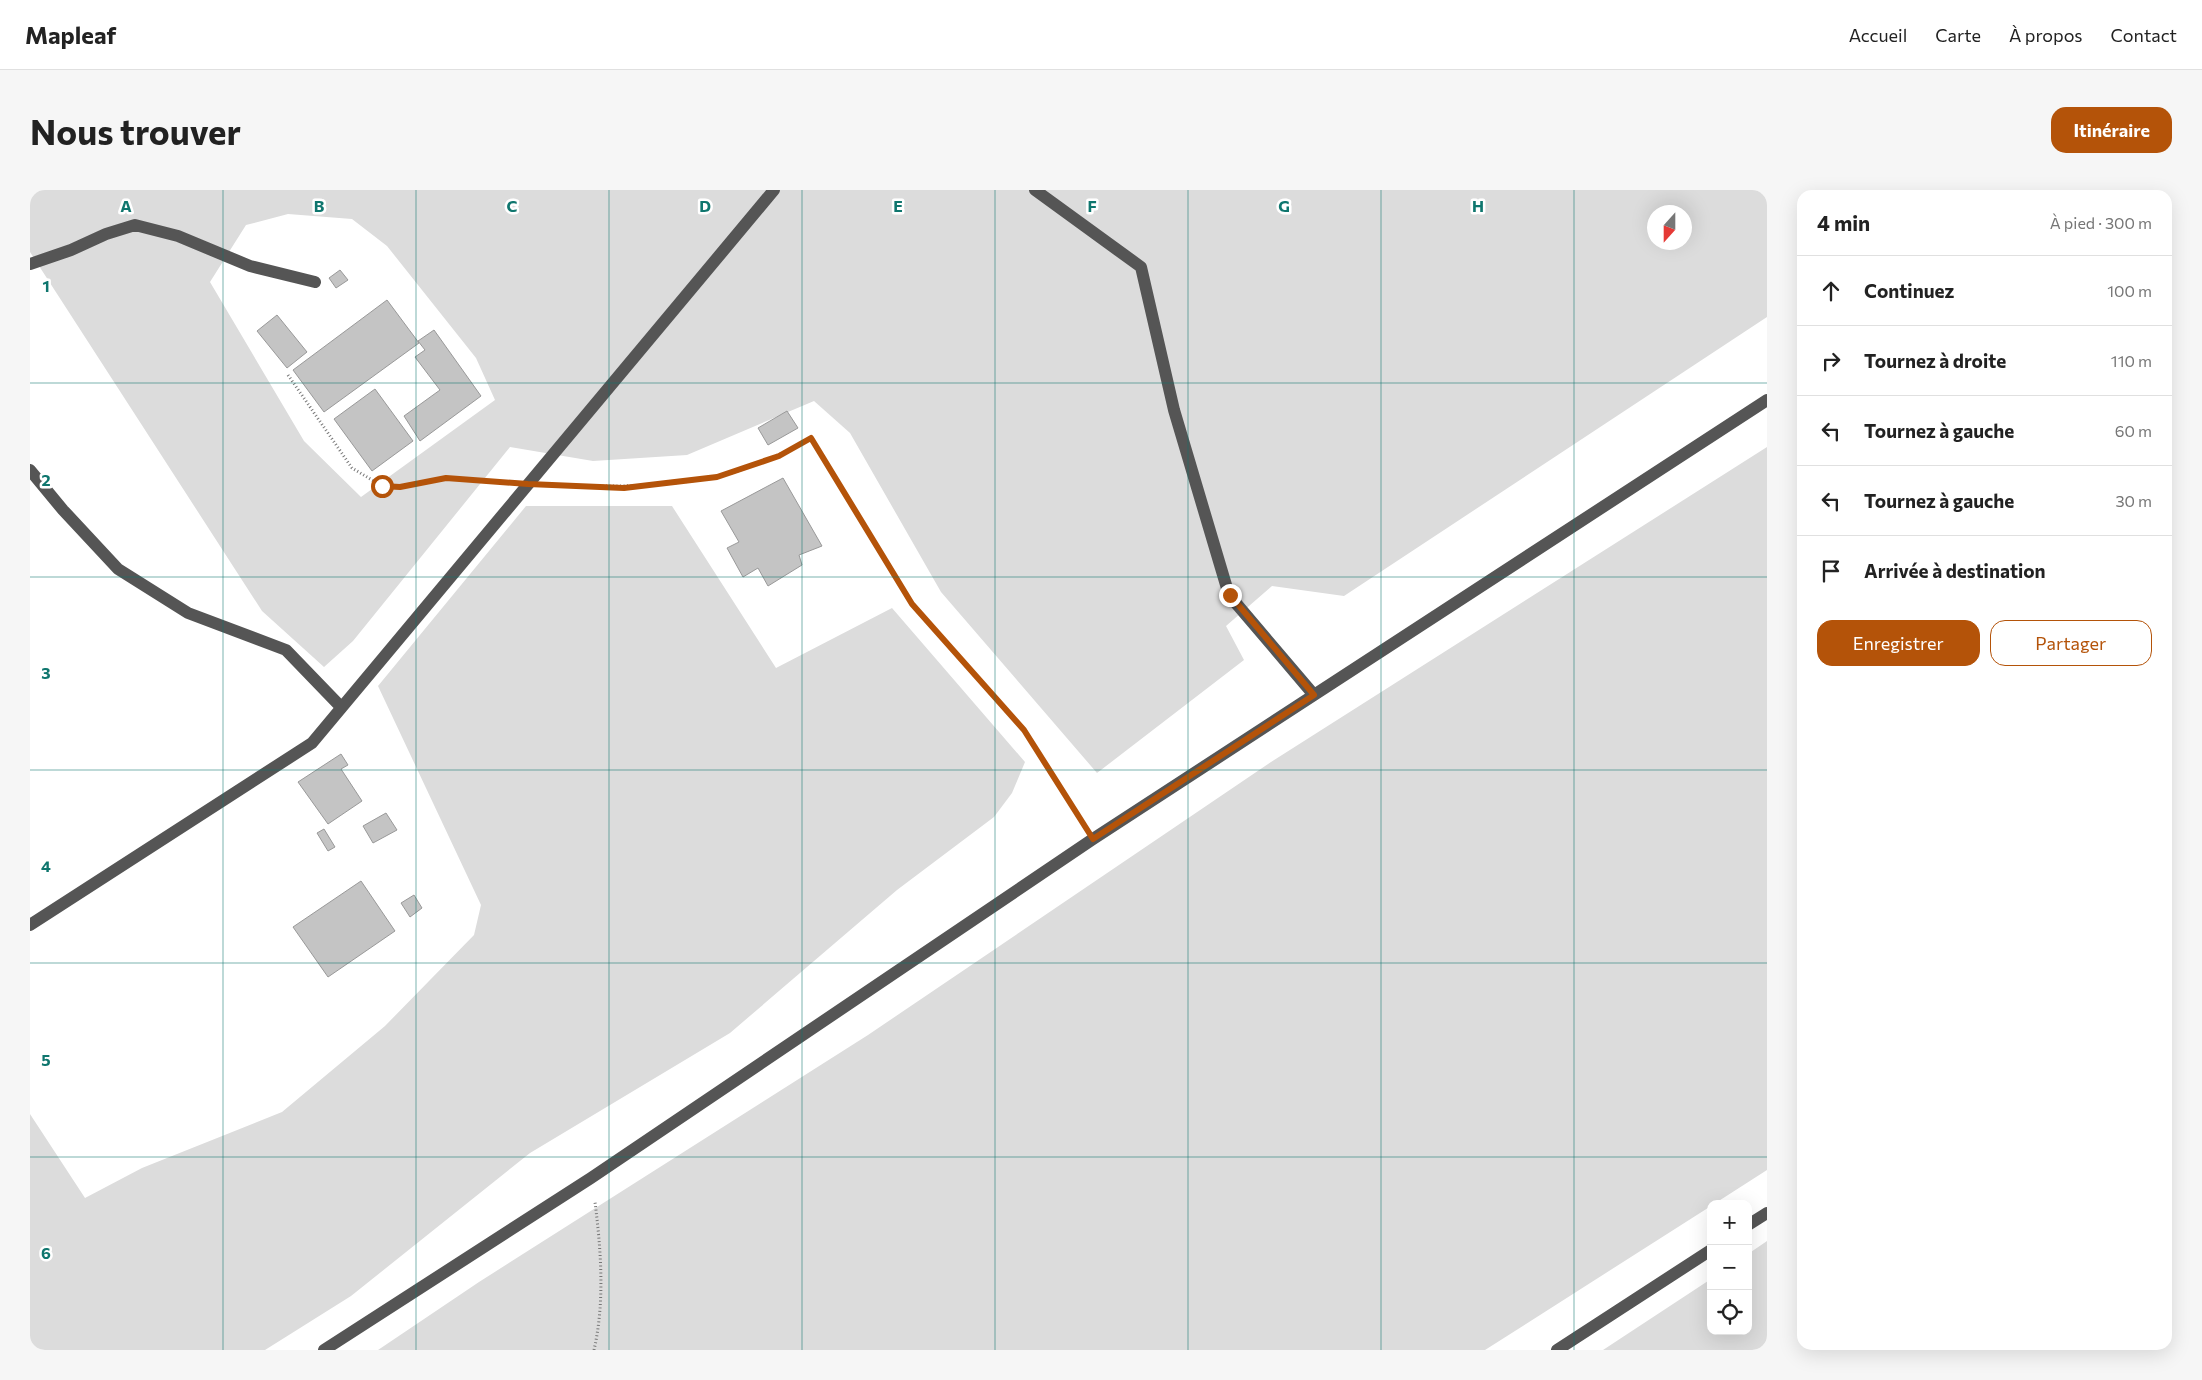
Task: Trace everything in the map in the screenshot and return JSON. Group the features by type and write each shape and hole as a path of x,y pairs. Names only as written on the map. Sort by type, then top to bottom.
{"street":[{"path":"30,925 312,743 774,190"},
{"path":"1035,190 1142,267 1174,410 1230,595 1314,695"},
{"path":"30,264 71,250 106,234 135,225 178,236 250,266 315,282"},
{"path":"324,1350 591,1178 1093,839 1767,400"},
{"path":"30,470 63,510 118,569 188,612 286,650 341,707"},
{"path":"1752,1222 1767,1213"},
{"path":"1558,1350 1707,1253"}],"path":[{"path":"288,375 352,468 382,486 400,487 446,478 624,488 717,477 779,456 811,438 912,604 1024,730 1093,839"},
{"path":"591,1178 600,1238 600,1324 594,1350"}],"shaded area":[{"path":"30,190 1767,190 1767,317 1344,596 1272,586 1226,626 1244,660 1097,773 941,592 850,433 814,401 687,455 593,461 510,447 353,641 324,667 262,611 30,252","holes":["288,214 352,219 387,246 476,358 495,400 361,497 304,441 210,282 246,225"]},
{"path":"1767,447 1767,1170 1720,1200 1707,1200 1707,1209 1485,1350 378,1350 479,1282 868,1035 1271,762"},
{"path":"526,506 672,506 776,668 892,608 1025,762 1012,793 994,817 897,890 730,1033 530,1153 351,1296 265,1350 30,1350 30,1114 85,1198 142,1168 282,1112 385,1026 474,935 481,905 378,686"},
{"path":"1767,1241 1767,1350 1603,1350 1707,1282 1707,1335 1752,1335 1752,1251"}],"building":[{"path":"340,270 348,280 336,288 329,278"},
{"path":"387,300 419,343 324,412 293,370"},
{"path":"277,315 307,352 287,368 257,331"},
{"path":"434,330 481,396 420,441 404,416 440,390 415,357 425,350 418,341"},
{"path":"375,389 413,441 372,471 334,419"},
{"path":"787,411 798,428 768,445 758,428"},
{"path":"783,478 822,546 799,555 802,565 768,586 758,568 743,577 727,548 739,542 721,511"},
{"path":"341,754 348,765 341,769 362,801 328,824 298,782"},
{"path":"386,813 397,830 373,843 363,826"},
{"path":"324,829 335,847 328,851 317,833"},
{"path":"361,881 395,931 328,977 293,927"},
{"path":"414,895 422,908 410,917 401,903"}],"route":[{"path":"382,486 400,487 446,478 624,488 717,477 779,456 811,438 912,604 1024,730 1093,839 1314,695 1230,595"}]}
